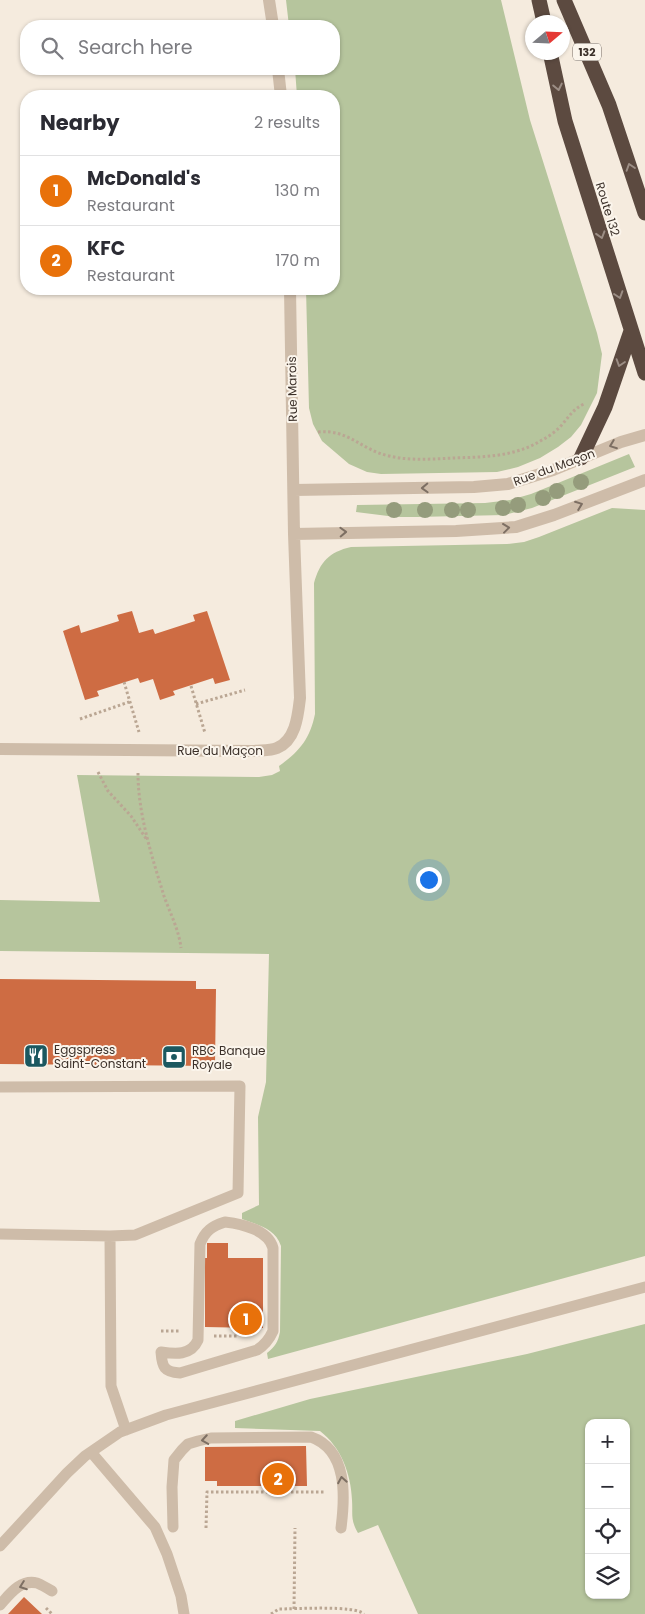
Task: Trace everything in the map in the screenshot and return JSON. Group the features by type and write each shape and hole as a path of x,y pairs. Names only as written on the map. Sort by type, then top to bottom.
{"highway":[{"path":"539,0 542,15"},
{"name":"132","path":"564,0 609,105 645,213"},
{"name":"Route 132","path":"552,60 565,121 645,373"},
{"path":"581,458 605,407 631,331"}],"street":[{"path":"269,0 272,20"},
{"path":"279,75 280,90"},
{"name":"Rue Marois","path":"290,295 294,490"},
{"name":"Rue du Maçon","path":"0,749 253,751 278,748 286,742 296,724 300,698 294,490 392,489 508,484 645,434"},
{"path":"294,534 456,531 516,527 554,515 645,480"}],"lane":[{"path":"0,1087 240,1086 238,1193 135,1235 0,1234"},
{"path":"225,1222 262,1233 268,1237 273,1248 273,1331 264,1346 257,1350 180,1373 166,1370 162,1364 161,1352 182,1353 195,1346 198,1340 200,1244 209,1229 225,1222"},
{"path":"110,1236 111,1386 126,1430"},
{"path":"0,1546 67,1474 91,1452 112,1437 126,1430 166,1415 645,1287"},
{"path":"172,1527 174,1460 188,1444 211,1438 311,1437 320,1440 328,1446 337,1461 342,1478 344,1501 341,1528"},
{"path":"91,1452 155,1527 170,1562 181,1596 184,1614"},
{"path":"0,1605 18,1586 28,1583 36,1583 52,1591"}],"path":[{"path":"318,432 330,431 343,434 382,454 400,458 430,460 490,456 521,450 541,441 559,428 573,410 583,404 592,403"},
{"path":"124,682 144,750"},
{"path":"190,686 210,751"},
{"path":"196,704 245,690"},
{"path":"80,719 129,702"},
{"path":"98,772 108,791 131,816 150,844"},
{"path":"138,772 138,792 150,844 181,948"},
{"path":"206,1336 241,1336"},
{"path":"278,1486 278,1492"},
{"path":"206,1528 207,1492 327,1492"},
{"path":"294,1609 295,1528"},
{"path":"271,1614 279,1609 348,1608 362,1611 364,1614"}],"green space":[{"path":"286,0 501,0 530,120 602,354 597,393 581,425 571,437 540,458 518,467 497,472 381,474 367,472 349,464 322,441 313,424 309,408 306,295 340,295 340,90 297,90 295,75 340,75 340,20 288,20"},
{"path":"629,454 635,467 532,508 504,515 396,517 356,512 357,505 485,503 510,500 531,494"},
{"path":"612,508 645,510 645,1256 268,1359 267,1353 276,1344 280,1332 281,1246 275,1235 270,1231 260,1225 242,1219 242,1213 259,1205 258,1117 266,1082 269,954 0,951 0,900 100,902 77,775 259,777 272,775 280,771 279,766 303,744 313,723 315,714 314,583 319,569 331,555 351,547 507,544 524,542"},
{"path":"645,1324 645,1614 418,1614 378,1525 358,1533 355,1528 350,1480 344,1462 327,1437 320,1431 235,1428 235,1421 310,1399 527,1354"}],"building":[{"path":"132,611 139,633 153,629 155,634 195,621 193,615 207,611 230,680 215,684 213,678 173,691 175,695 160,700 153,679 140,683 138,678 97,691 99,696 85,700 63,631 79,625 81,633 119,621 117,615"},
{"path":"0,979 196,981 196,989 216,989 215,1066 0,1064"},
{"path":"207,1243 228,1243 228,1258 263,1258 263,1328 205,1327 205,1258 207,1258"},
{"path":"306,1446 307,1486 217,1486 217,1481 205,1481 205,1447"},
{"path":"24,1597 42,1614 8,1614"}],"place":[{"name":"Eggspress Saint-Constant","path":"36,1056"},
{"name":"RBC Banque Royale","path":"174,1057"},
{"name":"McDonald's","path":"246,1319"},
{"name":"KFC","path":"278,1479"}]}
